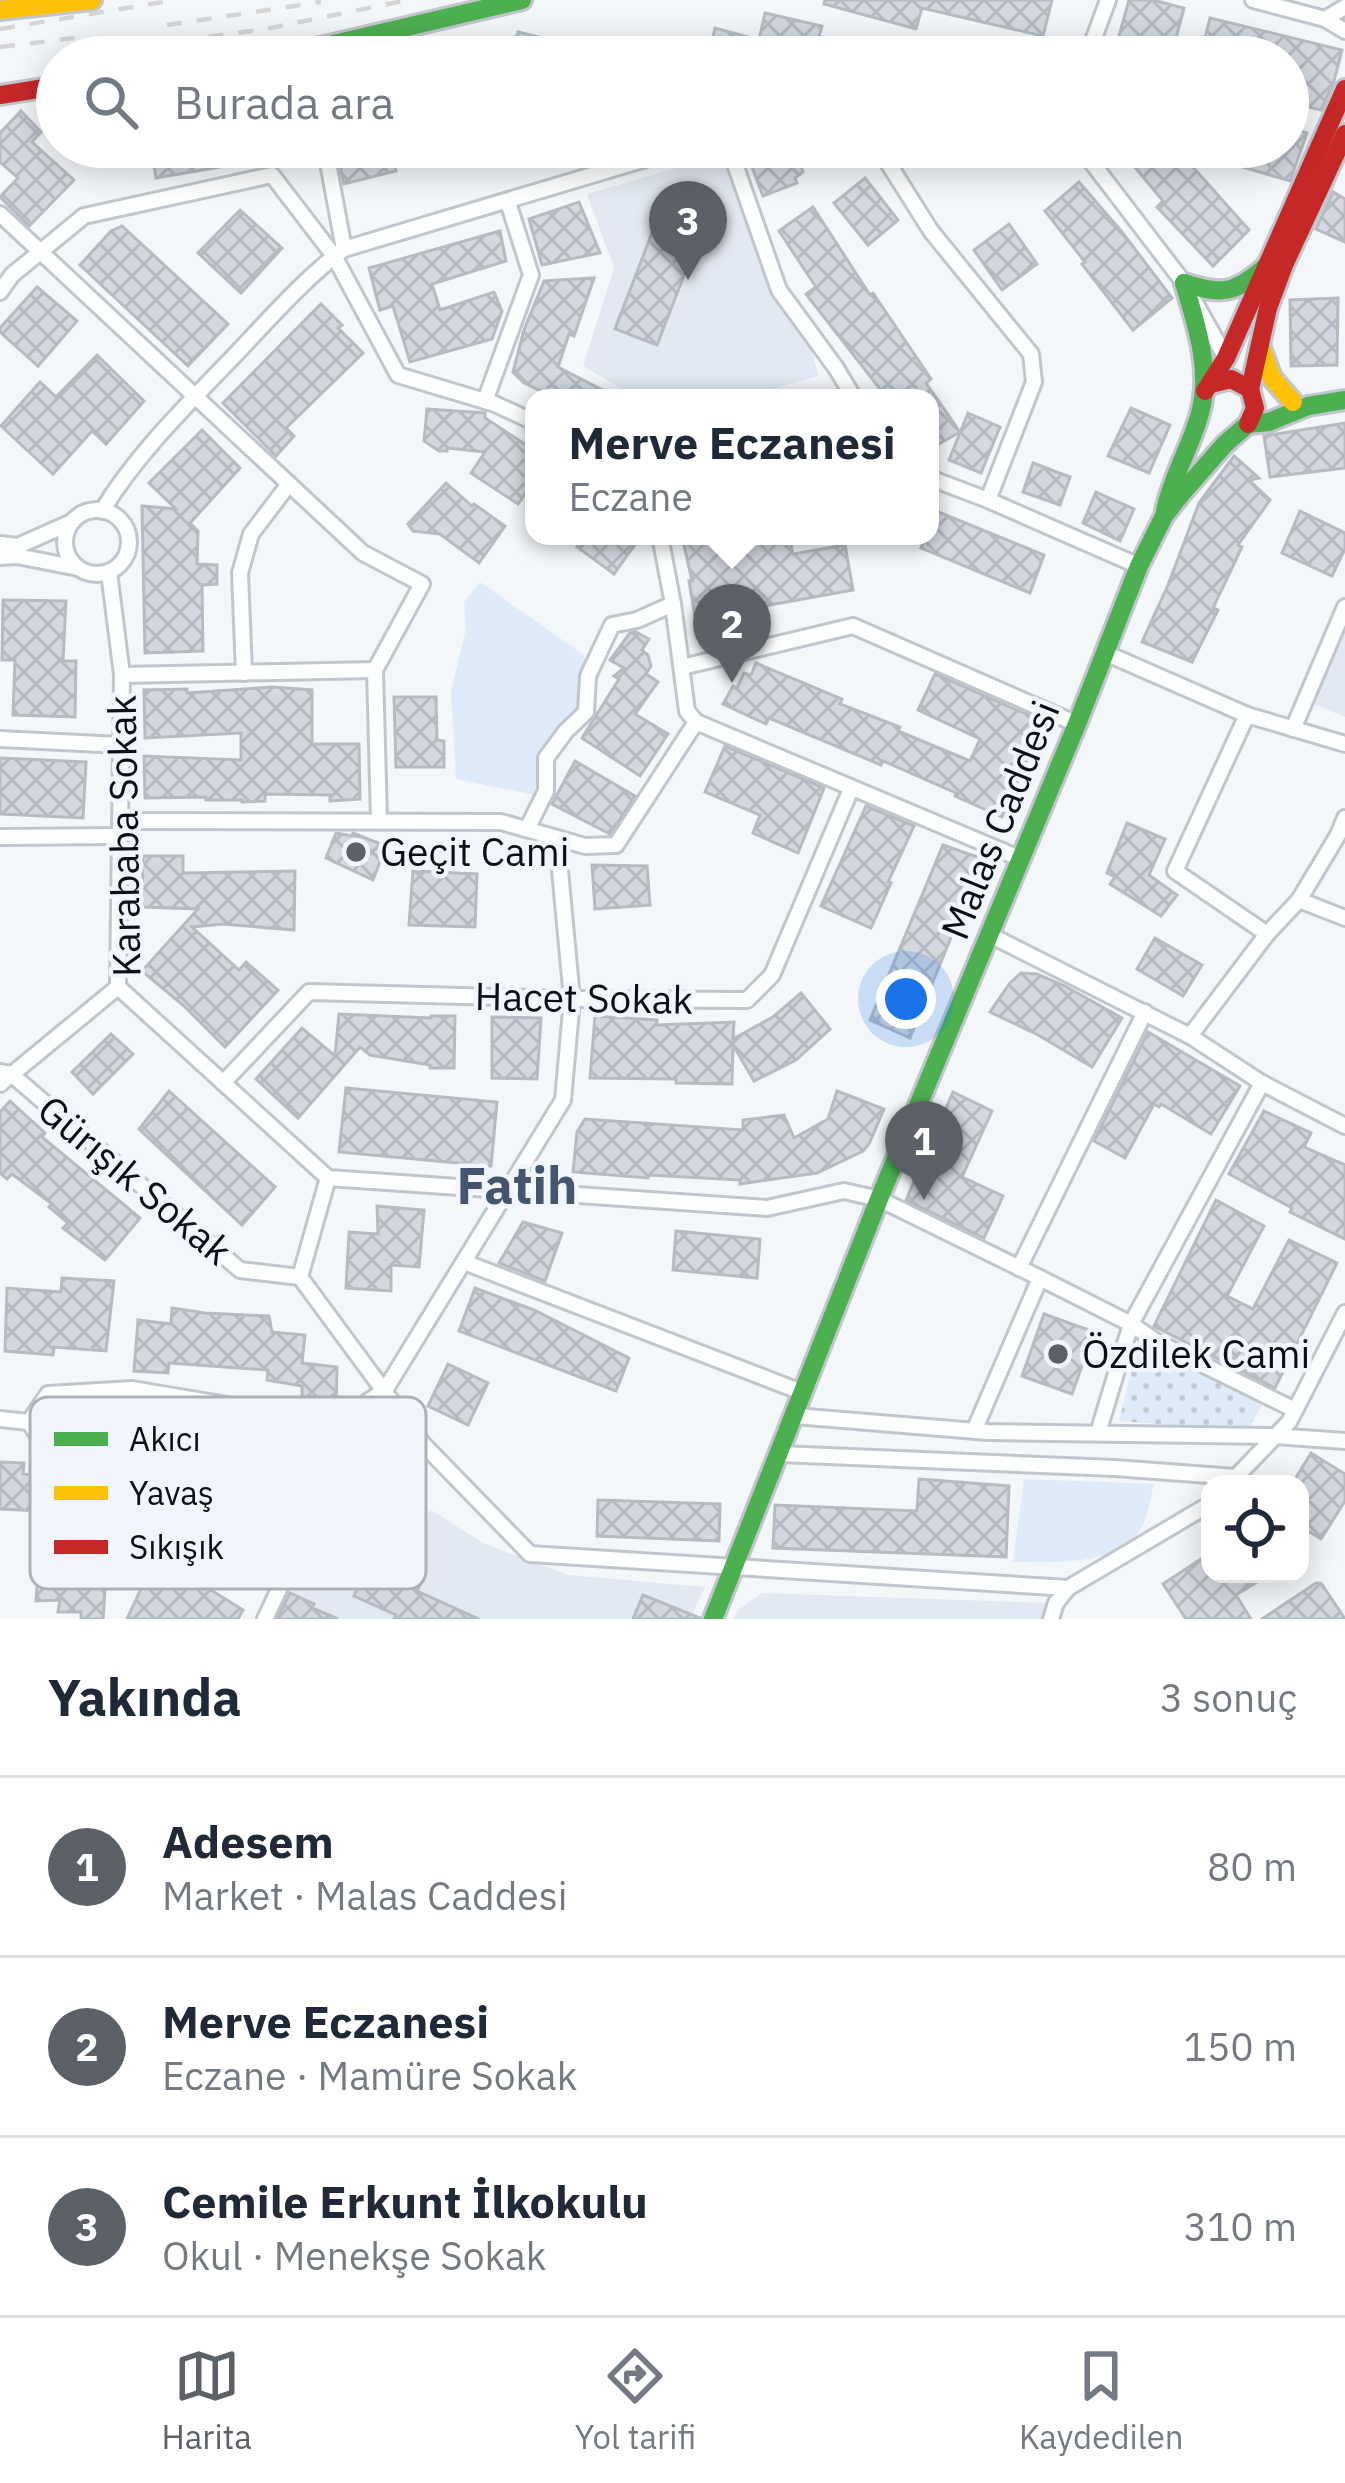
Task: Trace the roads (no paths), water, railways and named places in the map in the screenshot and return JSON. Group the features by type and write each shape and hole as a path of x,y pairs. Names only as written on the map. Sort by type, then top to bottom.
{"street":[{"path":"0,10 92,0"},
{"path":"380,36 523,0"},
{"path":"1095,36 1108,0"},
{"path":"1253,0 1325,19 1345,31"},
{"path":"1325,19 1345,8"},
{"path":"5,94 36,89"},
{"path":"1164,516 1168,487 1206,395 1345,89"},
{"path":"1164,516 1244,427 1255,408 1252,391 1268,308 1345,134"},
{"path":"328,168 339,252"},
{"path":"102,512 119,483 195,397 315,271 339,252 618,168"},
{"path":"736,168 778,290 849,389"},
{"path":"891,168 931,231 1031,354 1034,382 988,500"},
{"path":"1096,168 1184,284 1226,358"},
{"path":"0,292 12,275 84,216 272,175 339,252 398,375 525,418"},
{"path":"485,401 531,275 508,202"},
{"path":"0,214 363,553 422,584 375,670 379,820"},
{"path":"1184,284 1231,292 1268,265"},
{"path":"1184,284 1201,346 1209,424 1223,432 1270,422 1301,404"},
{"path":"1259,344 1280,392 1301,404"},
{"path":"1206,395 1227,378 1237,379 1252,391 1301,404 1345,400"},
{"path":"939,481 1139,566"},
{"path":"244,673 240,573 251,534 290,484"},
{"path":"0,544 19,546 89,512 117,518 128,536 125,557 109,572 98,574 0,556"},
{"name":"Malas Caddesi","path":"712,1619 728,1566 780,1454 879,1199 1077,724 1102,652 1164,516"},
{"path":"72,522 65,550 78,568"},
{"path":"662,545 687,711 696,722 1019,858"},
{"name":"Karababa Sokak","path":"109,572 122,675 118,987 328,1178"},
{"path":"527,829 546,791 546,758 586,712 588,676 611,625 637,620 673,604"},
{"path":"1293,729 1345,607"},
{"path":"682,667 853,626 1077,724"},
{"path":"1102,652 1247,715 1345,744"},
{"path":"122,675 375,670"},
{"path":"1247,715 1175,871 1267,934"},
{"path":"0,837 120,828 379,820 501,822 585,846 616,845 696,722"},
{"path":"0,739 121,745"},
{"name":"Hacet Sokak","path":"223,1083 309,992 747,1000 772,975 851,789"},
{"path":"1190,1036 1298,901 1345,818"},
{"path":"374,1397 385,1390 563,1100 572,999 557,838"},
{"path":"1298,901 1345,918"},
{"path":"988,934 1190,1036 1262,1083 1345,1126"},
{"path":"4,1077 118,987"},
{"path":"1019,1268 1145,1012"},
{"name":"Gürışık Sokak","path":"4,1077 240,1270 300,1276"},
{"path":"1098,1433 1131,1324 1262,1083"},
{"path":"390,1397 300,1276 328,1178 766,1208 844,1191 879,1199 1294,1411"},
{"path":"464,1262 804,1393"},
{"path":"974,1431 1040,1278"},
{"path":"1238,1475 1294,1411 1345,1313"},
{"path":"46,1397 132,1389 180,1397"},
{"path":"795,1416 974,1431 1345,1441"},
{"path":"0,1419 29,1422"},
{"path":"426,1447 530,1555 1068,1588"},
{"path":"780,1454 1114,1468 1201,1477"},
{"path":"1051,1619 1068,1588 1201,1509"},
{"path":"265,1619 279,1589"}],"railway":[{"path":"0,29 175,0"},
{"path":"214,36 408,0"},
{"path":"167,25 321,2"},
{"path":"0,47 36,43"}],"place":[{"name":"Cemile Erkunt İlkokulu","path":"688,280"},
{"name":"Merve Eczanesi","path":"732,683"},
{"name":"Geçit Cami","path":"356,852"},
{"name":"Adesem","path":"924,1200"},
{"name":"Özdilek Cami","path":"1058,1354"}],"district":[{"name":"Fatih","path":"517,1186"}]}
